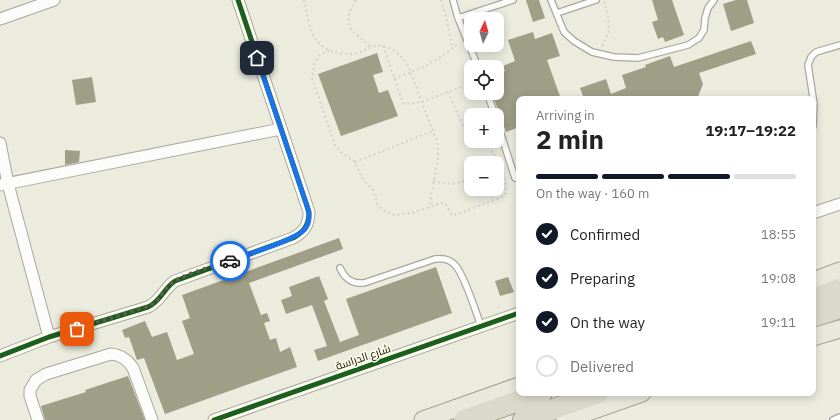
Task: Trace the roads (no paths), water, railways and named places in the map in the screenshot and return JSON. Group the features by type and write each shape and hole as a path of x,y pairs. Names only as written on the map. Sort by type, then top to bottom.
{"highway":[{"path":"816,298 840,289"},
{"path":"816,316 840,308"},
{"path":"464,420 533,396"},
{"path":"523,420 590,396"}],"main road":[{"path":"816,279 840,271"},
{"path":"816,336 840,329"},
{"path":"423,420 516,387"},
{"path":"565,420 633,396"}],"street":[{"path":"0,19 54,0"},
{"path":"0,356 49,337 148,307 159,300 166,288 178,279 293,238 304,230 309,219 309,212 238,0"},
{"path":"4,184 281,129"},
{"path":"0,143 4,184 49,337"},
{"path":"816,212 840,204"},
{"name":"شارع الدراسة","path":"214,420 516,314"},
{"path":"38,420 30,396 30,390 36,380 46,374 111,354 122,357 130,363 152,420"}],"lane":[{"path":"453,0 458,18 475,60"},
{"path":"458,18 513,0"},
{"path":"551,0 564,32 580,45 592,52 614,57 638,58 688,45 699,38 704,30 708,8 714,0"},
{"path":"557,13 596,0"},
{"path":"813,96 808,65 809,61 816,52 840,45"},
{"path":"504,144 515,178"},
{"path":"340,268 352,282 364,283 435,259 452,262 460,271 480,326"},
{"path":"833,420 840,418"}]}
